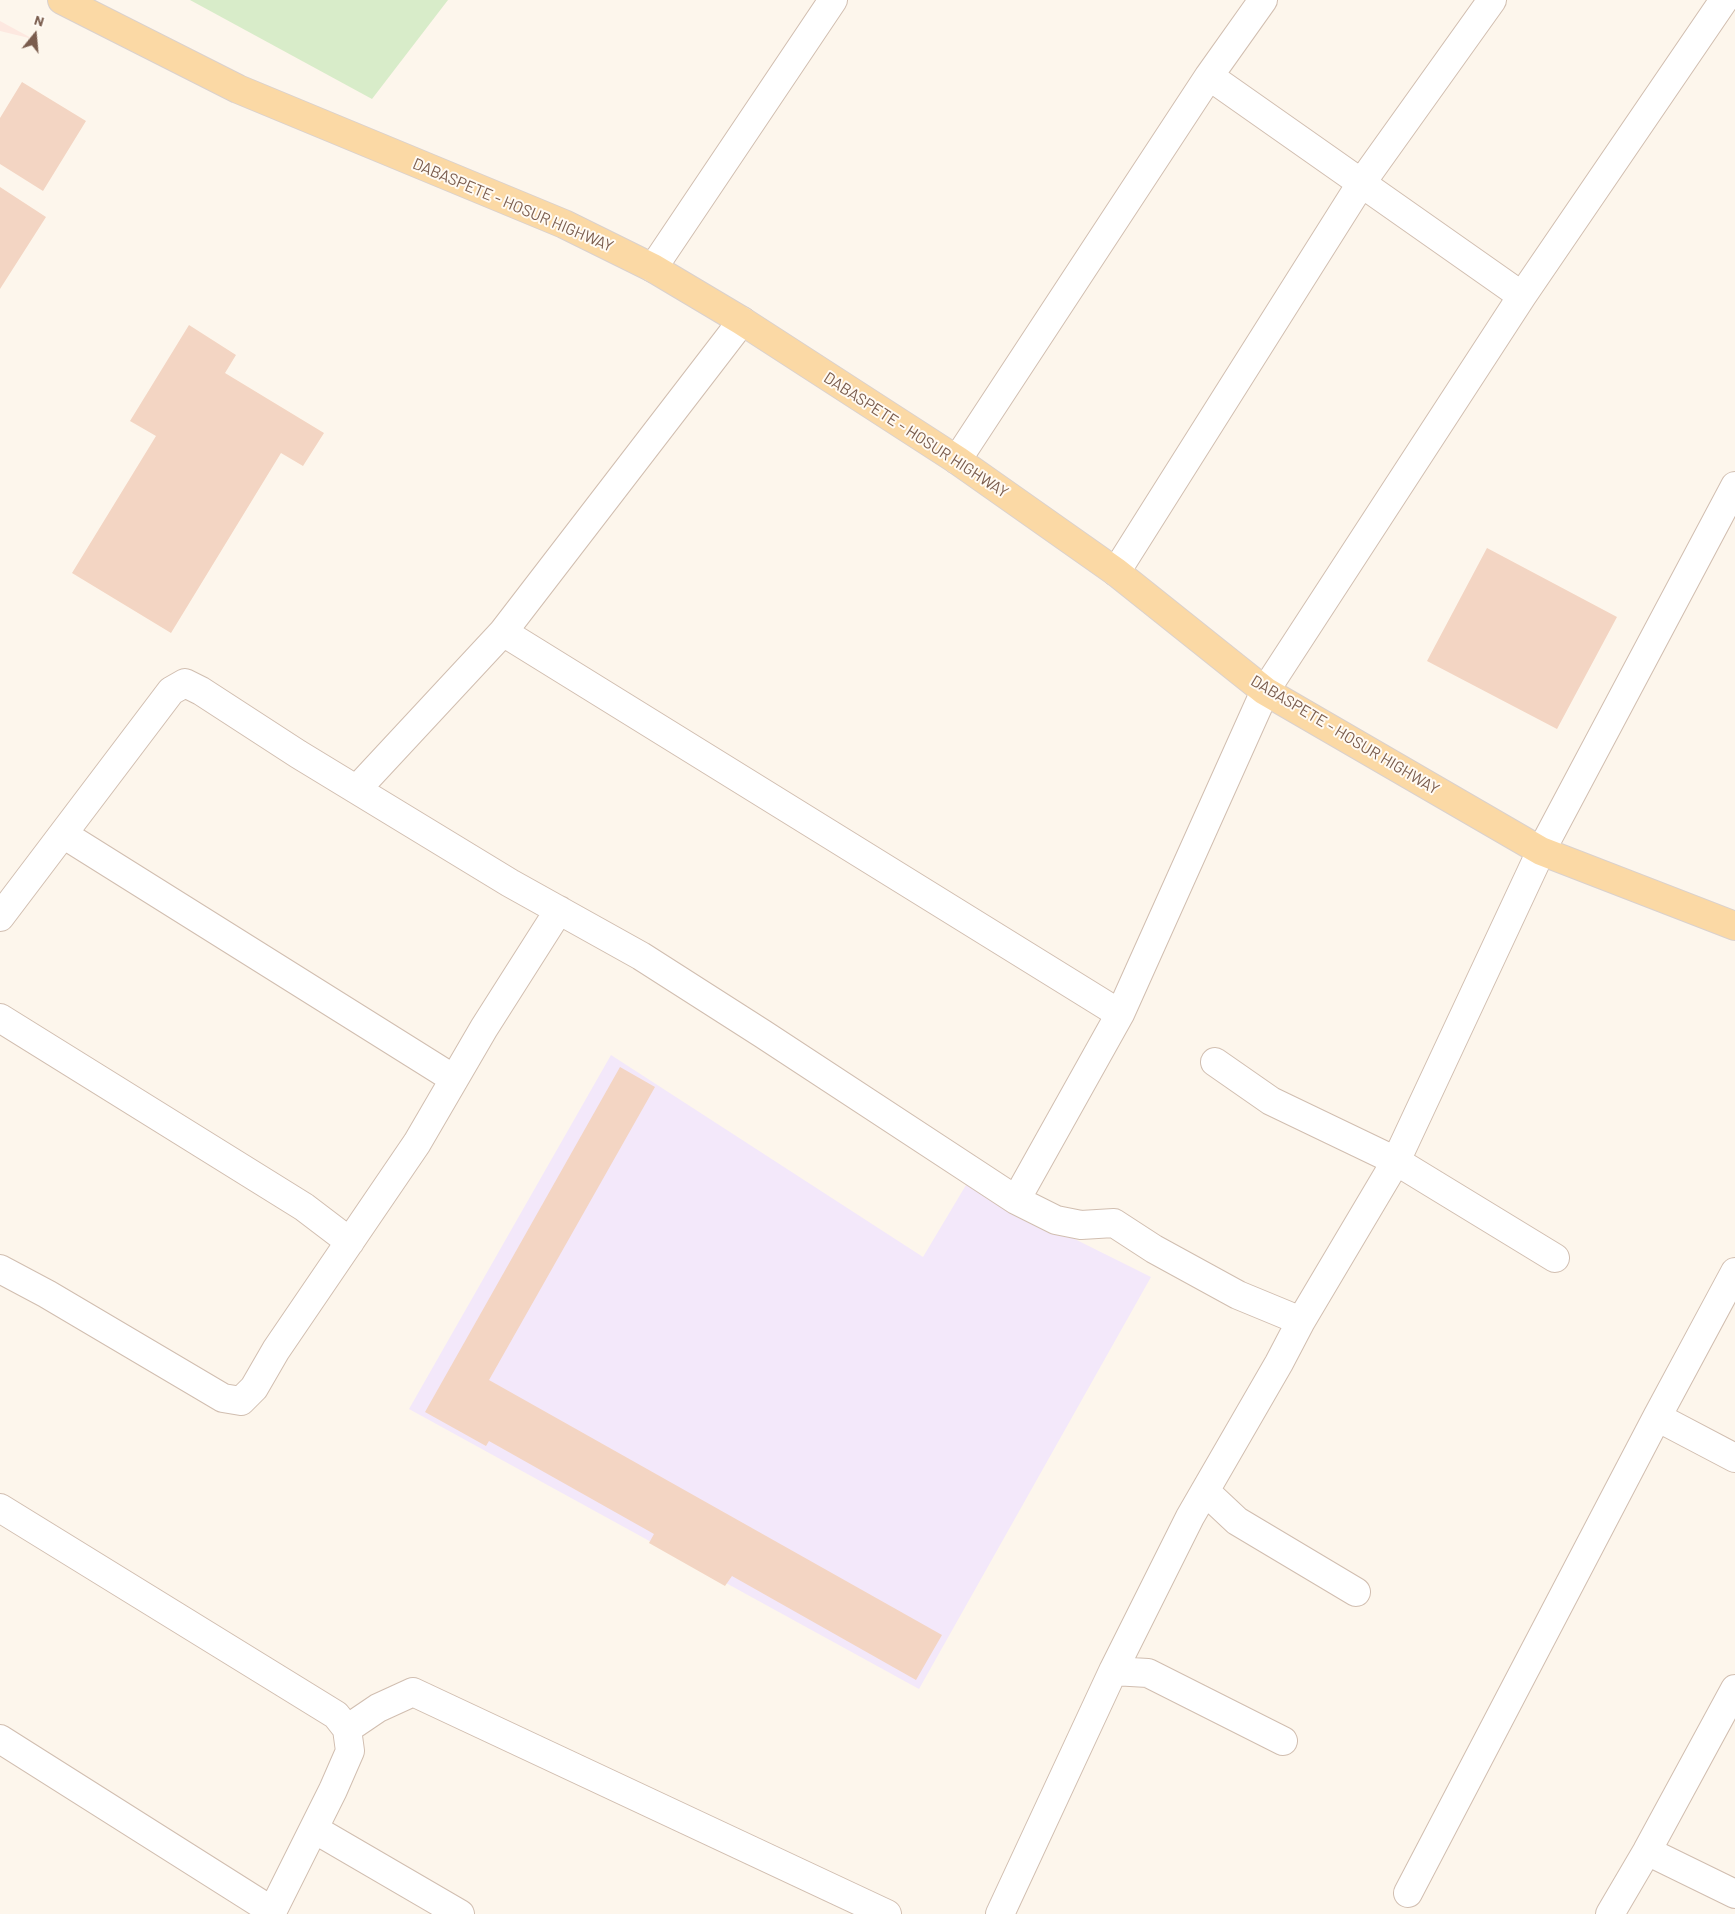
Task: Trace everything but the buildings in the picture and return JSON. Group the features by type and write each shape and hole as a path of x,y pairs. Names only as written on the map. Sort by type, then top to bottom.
{"main road":[{"name":"DABASPETE - HOSUR HIGHWAY","path":"62,0 238,90 564,224 653,268 742,321 957,460 1116,572 1265,691 1541,851 1735,926"}],"street":[{"path":"653,268 833,0"},
{"path":"957,460 1209,76 1263,0"},
{"path":"1116,572 1362,182 1492,0"},
{"path":"1016,1200 1120,1014 1265,691 1522,296 1724,0"},
{"path":"1209,76 1522,296"},
{"path":"357,789 503,632 742,321"},
{"path":"1000,1914 1113,1671 1205,1491 1301,1321 1396,1161 1541,851 1735,486"},
{"path":"503,632 1120,1014"},
{"path":"0,917 171,691 185,683 201,691 298,754 510,883 641,956 764,1034 1016,1200 1056,1220 1082,1224 1114,1224 1154,1249 1238,1295 1301,1321"},
{"path":"63,834 454,1079"},
{"path":"0,1269 223,1398 241,1401 254,1388 276,1350 417,1143 484,1028 559,910"},
{"path":"0,1018 304,1207 350,1242"},
{"path":"1214,1062 1271,1100 1396,1161 1555,1258"},
{"path":"1408,1893 1735,1272"},
{"path":"1657,1417 1735,1458"},
{"path":"1205,1491 1237,1521 1356,1592"},
{"path":"0,1508 336,1715 347,1729 350,1751 314,1829 271,1912 0,1739"},
{"path":"1113,1671 1148,1673 1283,1741"},
{"path":"1610,1914 1647,1851 1735,1689"},
{"path":"347,1729 378,1708 413,1692 887,1914"},
{"path":"314,1829 460,1914"},
{"path":"1647,1851 1735,1894"}],"shaded area":[{"path":"0,21 33,39 0,31"},
{"path":"611,1055 923,1257 966,1185 1151,1277 919,1689 409,1409"}],"green space":[{"path":"190,0 448,0 372,99"}]}
